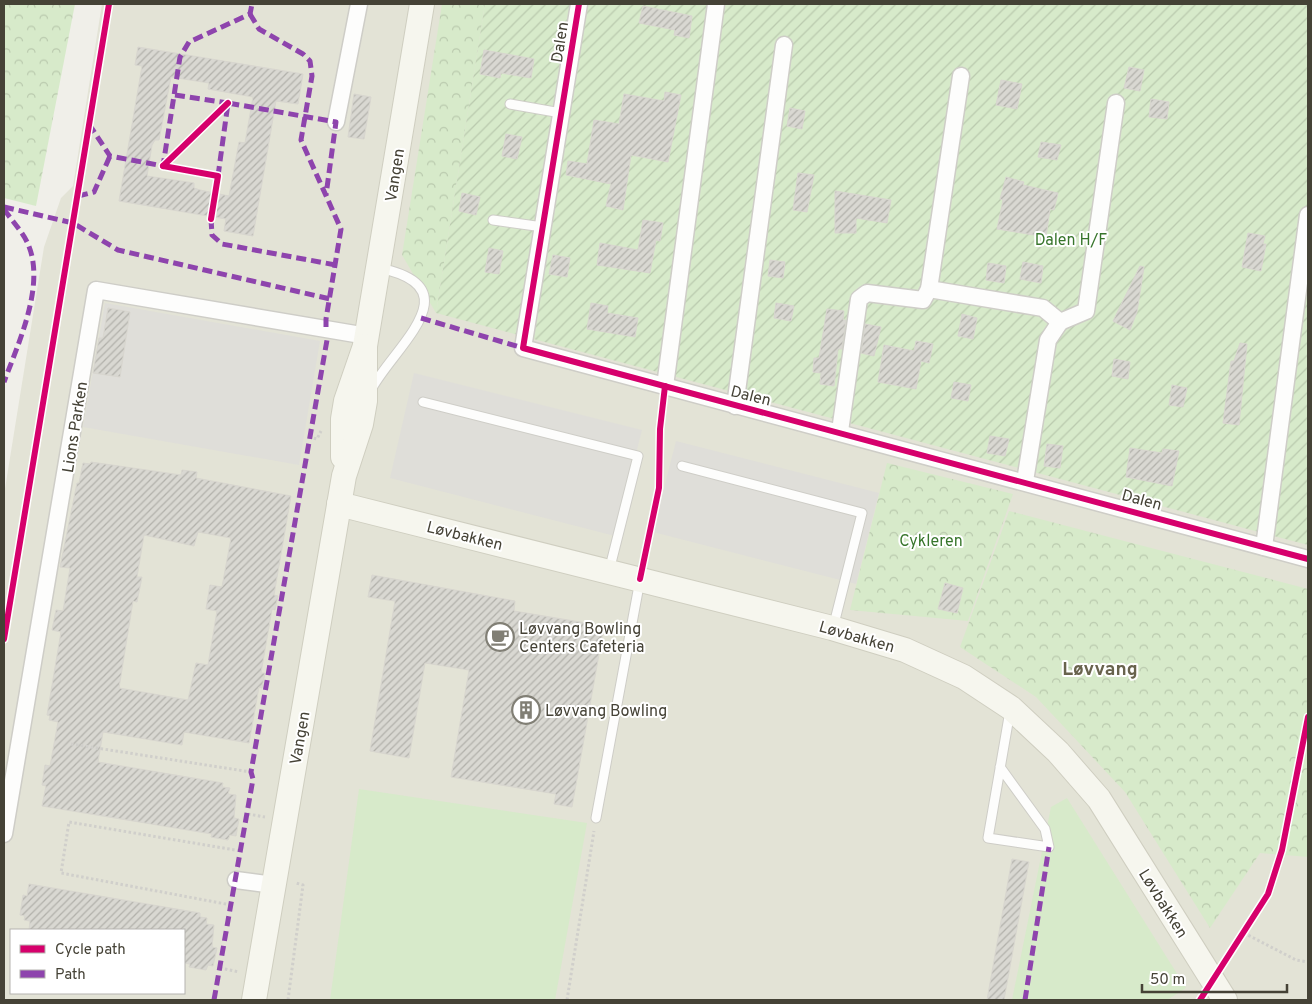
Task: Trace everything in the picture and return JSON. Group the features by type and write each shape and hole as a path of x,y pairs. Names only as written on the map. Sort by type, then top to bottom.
{"street":[{"path":"336,122 359,4"},
{"name":"Vangen","path":"254,1000 344,476 361,424 365,401 366,341 422,4"},
{"name":"Dalen","path":"579,4 523,348 735,406 840,431 1308,559"},
{"path":"665,386 716,4"},
{"name":"Dalen","path":"735,406 784,45"},
{"path":"840,431 859,299 867,293 923,300 928,289 961,76"},
{"path":"1025,481 1048,340 1060,322 1086,311 1116,103"},
{"path":"1264,547 1308,215"},
{"path":"928,289 1043,308 1060,322"},
{"name":"Lions Parken","path":"4,834 96,290 366,341"},
{"name":"Vangen","path":"344,476 343,419 346,400 366,341"},
{"name":"Løvbakken","path":"339,504 832,628 905,650 964,677 1011,708 1058,752 1100,799 1225,1000"},
{"path":"236,880 274,885"}],"lane":[{"path":"510,104 561,113"},
{"path":"493,220 543,227"},
{"path":"365,401 380,374 421,318 425,305 423,292 416,282 406,275 378,268"},
{"path":"423,402 638,456 609,571"},
{"path":"682,466 862,513 832,628"},
{"path":"596,818 640,579"},
{"path":"1000,767 1045,829 1050,847 988,838 1000,767 1011,708"}],"path":[{"path":"71,744 251,772"},
{"path":"567,1000 596,818"},
{"path":"231,905 61,873 69,822 241,851"},
{"path":"274,885 300,883 303,885 288,1000"},
{"path":"1240,940 1249,925"},
{"path":"1244,933 1296,960 1308,962"},
{"path":"220,968 242,972"}],"shaded area":[{"path":"102,4 1308,4 1308,1000 4,1000 4,495 44,247 61,198 73,186"},
{"path":"105,303 320,341 299,465 83,427"},
{"path":"414,373 642,430 615,536 390,478"},
{"path":"676,441 879,493 856,584 653,532"}],"green space":[{"path":"4,4 75,4 36,206 4,198"},
{"path":"442,4 485,4 436,313 402,255"},
{"name":"Dalen H/F","path":"485,4 1308,4 1308,545 436,313"},
{"name":"Cykleren","path":"887,463 1013,494 968,621 850,610"},
{"path":"1009,511 1308,589 1308,857 1260,853 1210,928 1125,792 1036,697 960,647"},
{"path":"359,789 587,823 555,1000 330,1000"},
{"path":"1067,798 1186,988 1167,1000 1012,1000 1051,807"}],"building":[{"path":"643,6 692,16 689,38 674,35 675,30 639,23"},
{"path":"138,47 303,74 298,104 276,101 253,236 224,231 226,219 119,201 142,66 135,65","holes":["171,77 209,83 208,89 253,97 245,143 239,142 229,196 194,188 194,183 147,176 152,145 155,140 159,140"]},
{"path":"484,50 534,59 531,78 501,73 500,78 480,74"},
{"path":"1129,67 1144,70 1140,91 1124,88"},
{"path":"1001,80 1022,84 1017,109 996,105"},
{"path":"665,92 681,95 668,162 631,155 623,210 606,206 611,184 566,175 568,161 587,164 594,120 619,124 624,94 664,101"},
{"path":"354,94 371,97 364,139 348,137"},
{"path":"1151,99 1169,102 1167,119 1149,117"},
{"path":"790,108 805,111 802,129 787,126"},
{"path":"506,134 522,137 517,159 502,156"},
{"path":"1041,142 1061,145 1057,160 1038,157"},
{"path":"798,173 814,175 807,212 793,210"},
{"path":"1006,177 1024,182 1023,185 1058,193 1054,210 1050,209 1046,237 997,229 1003,200 1000,199"},
{"path":"835,191 891,200 887,223 856,218 856,233 835,233"},
{"path":"462,193 480,197 476,215 459,211"},
{"path":"643,220 663,223 660,241 656,240 650,273 597,265 600,243 638,250"},
{"path":"1248,233 1265,236 1263,244 1266,244 1261,271 1242,267"},
{"path":"489,248 503,251 499,274 485,272"},
{"path":"553,255 570,258 567,277 549,274"},
{"path":"770,260 785,262 783,278 768,276"},
{"path":"1023,262 1043,266 1041,283 1020,279"},
{"path":"988,263 1006,266 1004,283 986,280"},
{"path":"1140,266 1144,267 1137,312 1130,330 1113,321"},
{"path":"591,303 608,306 607,313 638,318 635,337 587,329"},
{"path":"776,303 794,306 791,321 774,318"},
{"path":"108,308 130,312 120,377 93,373 99,338 103,338"},
{"path":"827,309 844,311 843,320 846,320 842,349 838,349 834,386 820,384 821,373 813,372 814,358 819,358"},
{"path":"962,314 977,318 973,339 958,336"},
{"path":"865,324 881,327 874,356 861,353"},
{"path":"916,341 933,344 929,363 921,361 916,389 878,382 884,345 914,351"},
{"path":"1240,343 1247,344 1239,425 1223,423 1231,361 1234,361"},
{"path":"1114,359 1130,362 1128,379 1112,376"},
{"path":"954,382 971,385 968,401 951,398"},
{"path":"1172,385 1187,388 1183,407 1169,405"},
{"path":"990,436 1009,439 1005,456 987,453"},
{"path":"1047,444 1063,446 1060,468 1044,466"},
{"path":"1130,448 1162,453 1163,449 1179,451 1172,486 1126,477"},
{"path":"91,462 181,475 182,470 197,472 196,478 291,496 274,595 278,596 275,610 272,609 261,673 265,673 262,688 259,687 249,743 184,732 182,745 103,732 98,762 223,783 222,787 230,788 228,794 236,795 234,818 239,819 236,836 230,835 228,840 211,837 212,834 42,806 46,786 42,785 45,765 50,766 58,722 49,720 50,716 47,715 61,632 52,630 56,610 63,611 70,568 60,567 77,483 79,483 83,463 90,464","holes":["198,532 231,538 222,587 210,585 206,609 217,611 208,665 196,663 188,700 119,688 133,601 137,602 142,577 137,577 144,535 194,546"]},
{"name":"Løvvang Bowling","path":"372,575 515,601 514,611 604,626 572,807 554,804 556,794 451,777 469,670 425,663 409,758 370,751 395,601 368,597"},
{"path":"945,583 963,588 957,613 938,609"},
{"path":"1012,859 1029,862 1004,1000 987,1000"},
{"path":"29,884 200,913 200,917 207,918 206,924 214,925 212,947 217,948 213,966 208,965 206,970 189,967 190,964 185,963 185,929 29,929 30,921 24,920 25,916 20,915 23,895 27,896"}],"marked path":[{"path":"89,124 110,156 163,166 180,57 189,42 250,14 252,4"},
{"path":"250,14 259,29 303,54 310,61 312,76 301,140 341,229 326,319 326,330"},
{"path":"175,95 228,103"},
{"path":"218,176 228,103 336,122 326,195"},
{"path":"78,196 94,192 110,156"},
{"path":"4,207 73,223 118,250 330,299"},
{"path":"4,209 28,244 33,260 34,278 28,314 4,382"},
{"path":"211,219 212,235 222,244 336,265"},
{"path":"421,318 523,348"},
{"path":"214,1000 253,779 251,772 327,340"},
{"path":"1025,1000 1049,847"}],"cycle path":[{"path":"4,639 109,4"},
{"path":"579,4 523,348 1308,559"},
{"path":"163,166 228,103"},
{"path":"163,166 218,176 211,219"},
{"path":"640,579 659,488 660,429 665,386"},
{"path":"1200,1000 1268,894 1282,850 1308,717"}],"place":[{"name":"Løvvang Bowling Centers Cafeteria","path":"500,637"},
{"name":"Løvvang Bowling","path":"526,710"}],"district":[{"name":"Løvvang","path":"1100,668"}]}
